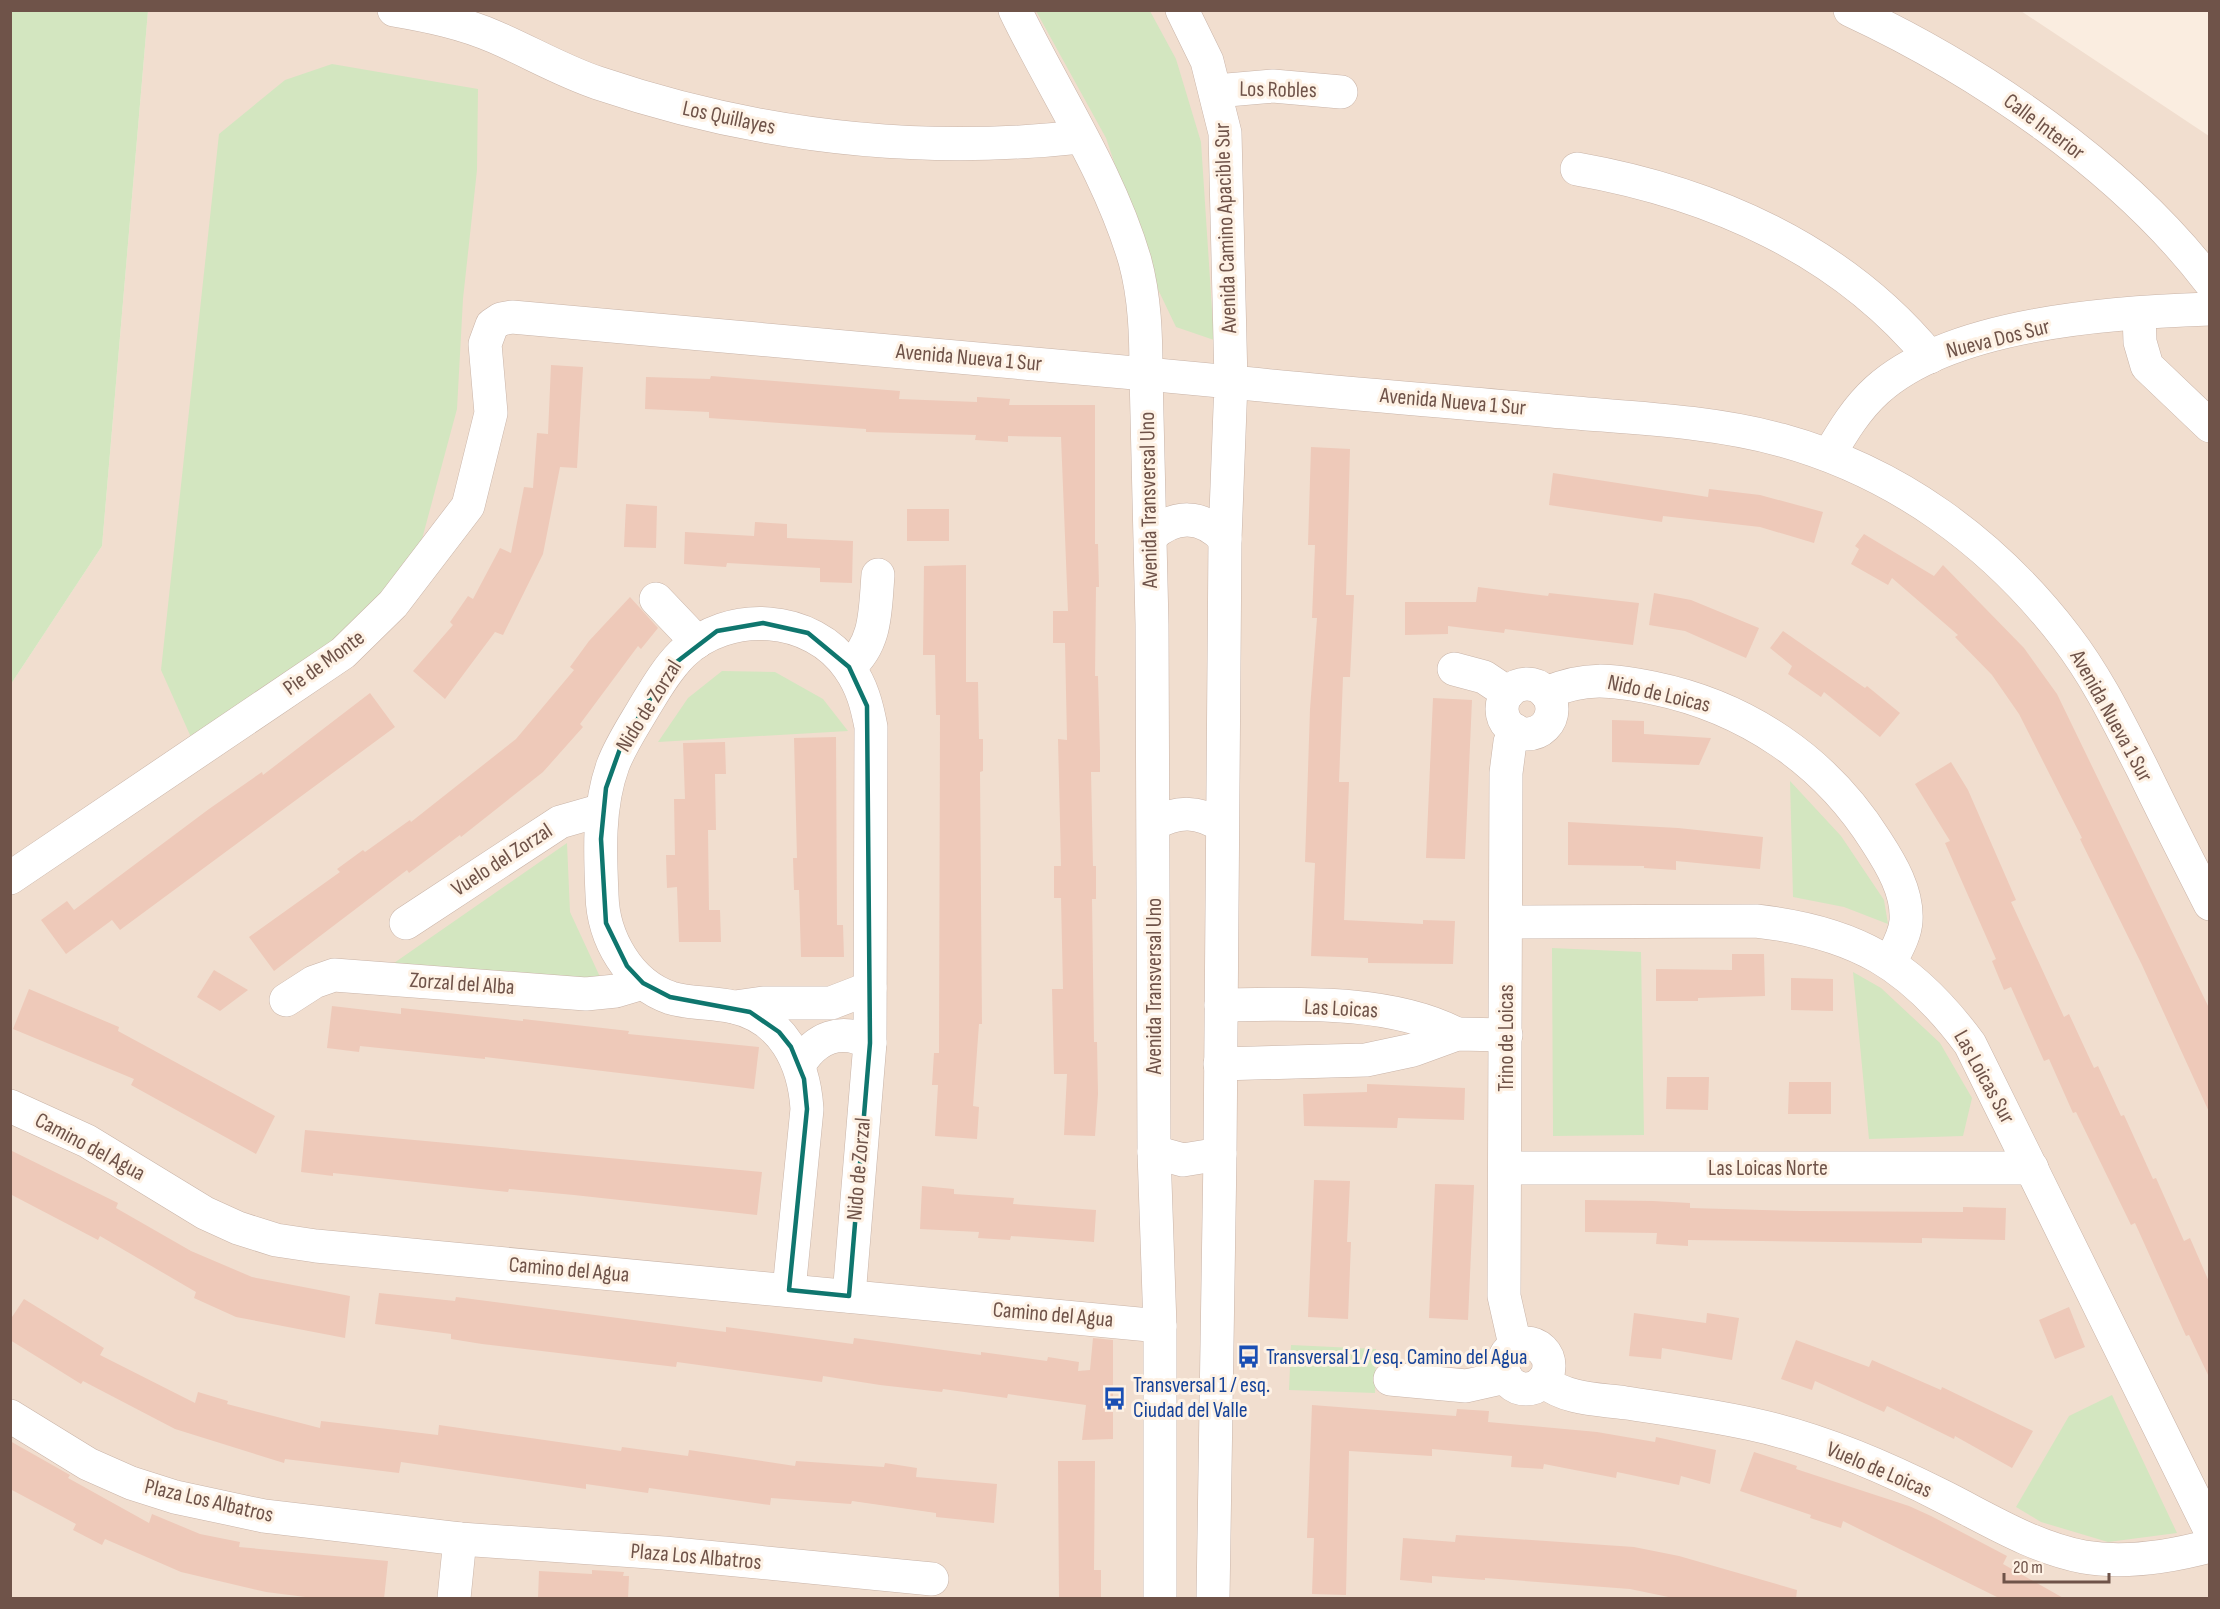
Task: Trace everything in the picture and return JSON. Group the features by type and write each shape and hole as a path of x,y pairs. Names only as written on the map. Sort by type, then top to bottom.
{"street":[{"name":"Los Quillayes","path":"394,10 472,28 589,80 638,97 767,128 865,141 937,145 999,144 1080,137"},
{"name":"Avenida Transversal Uno","path":"1015,10 1114,204 1135,262 1143,299 1151,536 1154,1152 1160,1326 1160,1599"},
{"name":"Avenida Camino Apacible Sur","path":"1182,10 1207,61 1216,91 1227,160 1231,382"},
{"name":"Calle Interior","path":"1850,10 1960,68 2060,137 2108,176 2190,256 2210,282"},
{"name":"Los Robles","path":"1216,91 1274,86 1341,92"},
{"path":"1577,169 1620,177 1700,200 1773,231 1809,252 1868,294 1892,315 1930,357"},
{"name":"Nueva Dos Sur","path":"1829,455 1845,426 1878,389 1903,371 1930,357 1995,335 2085,319 2210,309"},
{"path":"2139,314 2140,342 2147,366 2210,426"},
{"name":"Avenida Nueva 1 Sur","path":"485,344 492,325 501,319 512,317 1688,423 1779,440 1829,455 1869,473 1937,513 1994,557 2032,596 2066,637 2111,706 2210,904"},
{"name":"Pie de Monte","path":"10,878 343,653 393,604 468,506 491,413 485,344"},
{"path":"1212,1599 1220,1154 1225,539 1231,382"},
{"path":"1151,536 1162,526 1177,519 1193,519 1205,522 1225,539"},
{"path":"849,667 859,659 871,638 878,576"},
{"path":"656,599 697,642"},
{"name":"Nido de Zorzal","path":"789,1290 807,1108 804,1079 799,1065 779,1032 750,1012 734,1007 678,999 643,983 620,956 606,923 602,898 602,810 609,777 621,746 670,666 697,642 717,631 740,625 763,623 786,626 824,642 849,667 860,686 871,727 870,1043 849,1296"},
{"path":"1454,669 1484,677 1508,693"},
{"name":"Nido de Loicas","path":"1546,693 1581,681 1604,680 1687,696 1734,713 1759,726 1804,759 1838,790 1863,821 1885,854 1900,886 1906,922 1890,963"},
{"path":"1527,684 1535,685 1546,693 1552,709 1546,725 1532,734 1515,730 1504,717 1504,701 1513,688 1527,684"},
{"name":"Trino de Loicas","path":"1515,730 1507,754 1506,773 1504,1296 1515,1345"},
{"name":"Vuelo del Zorzal","path":"406,923 560,822 602,810"},
{"path":"1154,824 1176,814 1187,813 1200,815 1222,826"},
{"name":"Las Loicas Sur","path":"1506,922 1756,921 1793,925 1830,934 1861,947 1890,963 1931,996 1970,1044 2210,1530"},
{"name":"Zorzal del Alba","path":"286,1000 314,982 334,975 586,994 616,991 643,983"},
{"name":"Nido de Zorzal","path":"734,1007 763,1003 831,1003 870,988"},
{"name":"Las Loicas","path":"1221,1005 1377,1010 1418,1017 1457,1034"},
{"name":"Las Loicas","path":"1221,1064 1366,1060 1413,1050 1457,1034 1506,1035"},
{"path":"799,1065 816,1043 835,1035 859,1037 870,1043"},
{"name":"Camino del Agua","path":"10,1106 87,1141 205,1213 238,1228 276,1240 316,1246 1160,1326"},
{"path":"1154,1152 1183,1160 1220,1154"},
{"name":"Las Loicas Norte","path":"1505,1168 2032,1168"},
{"path":"1529,1342 1542,1348 1549,1361 1550,1369 1538,1386 1524,1389 1516,1387 1506,1377 1503,1363 1505,1356 1515,1345 1529,1342"},
{"path":"1390,1379 1466,1386 1506,1377"},
{"name":"Vuelo de Loicas","path":"1543,1382 1572,1396 1752,1424 1806,1440 1893,1473 2013,1533 2061,1552 2108,1560 2137,1559 2166,1556 2210,1546"},
{"name":"Plaza Los Albatros","path":"10,1416 88,1464 131,1483 175,1497 264,1516 460,1539 664,1553 932,1579"},
{"path":"454,1599 460,1539"}],"highlighted area":[{"path":"763,623 808,633 849,667 867,706 870,1043 849,1296 789,1290 807,1109 804,1079 791,1047 779,1032 750,1012 670,997 643,983 627,966 606,923 601,839 606,788 621,746 670,667 717,631"}],"shaded area":[{"path":"148,11 2021,11 2209,136 2209,1598 11,1598 11,684 102,546"}],"green space":[{"path":"11,10 148,11 102,546 11,684"},
{"path":"1036,11 1150,11 1176,59 1201,142 1214,340 1176,327 1154,281 1106,138"},
{"path":"332,64 478,89 477,170 463,299 457,409 418,554 335,644 194,744 161,670 219,134 285,80"},
{"path":"722,671 775,672 823,699 848,731 658,742 688,698"},
{"path":"1790,781 1841,836 1884,900 1888,924 1844,907 1793,897"},
{"path":"567,843 570,912 601,979 394,963"},
{"path":"1552,948 1641,952 1644,1135 1553,1136"},
{"path":"1853,972 1881,988 1940,1043 1972,1098 1963,1136 1869,1139"},
{"path":"1291,1345 1376,1349 1375,1393 1289,1390"},
{"path":"2112,1395 2177,1533 2108,1542 2041,1522 2016,1507 2069,1416"}],"building":[{"path":"551,365 583,367 577,468 560,467 543,554 503,635 495,632 445,699 413,671 453,625 450,622 468,596 473,599 500,548 511,553 524,487 533,488 537,433 548,434"},
{"path":"711,376 900,391 899,399 977,402 977,397 1010,399 1009,405 1095,405 1095,544 1098,544 1099,587 1096,587 1095,676 1098,676 1100,772 1091,772 1093,866 1096,866 1096,899 1092,899 1094,1042 1097,1042 1098,1094 1095,1136 1064,1135 1067,1074 1054,1074 1052,989 1063,989 1061,898 1054,898 1054,866 1061,866 1058,739 1067,740 1065,643 1053,643 1053,611 1068,611 1061,437 1008,436 1008,442 975,440 976,435 866,432 866,429 709,418 709,412 645,409 646,377 710,379"},
{"path":"1311,447 1350,449 1346,595 1354,595 1350,677 1343,677 1339,782 1349,782 1344,920 1423,924 1423,920 1455,921 1453,964 1368,963 1368,958 1311,956 1315,863 1305,862 1310,709 1317,618 1312,618 1315,545 1308,545"},
{"path":"1553,473 1708,497 1709,489 1760,495 1823,512 1814,543 1760,527 1663,516 1662,522 1549,505"},
{"path":"626,504 657,506 656,548 624,547"},
{"path":"907,509 949,509 949,541 907,541"},
{"path":"755,522 787,524 787,538 853,541 852,583 820,582 820,568 727,563 726,567 684,564 685,532 754,536"},
{"path":"1864,534 1934,576 1943,565 2024,648 2057,694 2210,1010 2210,1114 2142,965 2080,839 2082,838 2019,714 1992,675 1955,637 1958,635 1892,578 1888,585 1851,564 1859,549 1855,546"},
{"path":"966,565 966,682 978,682 979,739 983,739 983,771 980,772 982,1024 979,1024 973,1106 979,1107 977,1139 935,1136 938,1085 932,1085 934,1053 939,1053 940,715 936,715 935,655 923,655 924,566"},
{"path":"1478,587 1548,596 1549,593 1639,603 1633,645 1505,629 1504,633 1448,626 1448,634 1405,635 1405,602 1476,602"},
{"path":"1654,593 1691,600 1759,628 1746,658 1685,631 1649,625"},
{"path":"630,597 658,628 641,649 638,646 580,724 583,727 543,772 461,837 460,835 409,873 407,870 274,971 249,937 340,872 337,869 363,850 365,852 410,820 411,822 516,739 574,670 570,667 589,641"},
{"path":"1783,631 1865,688 1867,686 1900,713 1880,737 1824,692 1821,697 1788,674 1792,666 1770,648"},
{"path":"370,693 395,727 120,930 112,920 66,954 41,920 67,901 74,910 209,809 262,772 263,775"},
{"path":"1433,698 1472,700 1465,859 1426,858"},
{"path":"1612,720 1644,721 1644,734 1711,738 1699,765 1612,762"},
{"path":"836,737 837,925 843,925 844,957 801,957 799,890 794,890 793,858 797,858 794,738"},
{"path":"725,742 726,774 715,774 716,830 708,830 709,910 720,910 721,942 679,942 677,887 667,888 666,855 675,855 674,799 685,799 683,743"},
{"path":"1951,762 1968,790 2016,900 2011,902 2064,1017 2069,1014 2094,1068 2098,1066 2121,1116 2124,1115 2153,1179 2156,1178 2184,1241 2190,1238 2210,1284 2210,1379 2189,1335 2186,1336 2135,1223 2131,1225 2076,1112 2073,1113 2049,1059 2044,1061 2011,987 2004,990 1992,961 1996,959 1945,843 1950,841 1915,784"},
{"path":"1568,822 1678,828 1763,837 1760,869 1676,861 1676,870 1644,868 1644,866 1568,865"},
{"path":"1732,954 1764,954 1765,996 1698,998 1698,1001 1656,1001 1656,969 1732,970"},
{"path":"214,970 248,990 220,1011 197,997"},
{"path":"1791,978 1833,979 1833,1011 1791,1010"},
{"path":"29,989 119,1027 118,1031 275,1116 256,1154 131,1085 134,1079 13,1029"},
{"path":"332,1006 401,1014 401,1008 523,1021 523,1019 629,1031 628,1034 759,1047 754,1089 485,1057 485,1059 360,1046 359,1052 327,1048"},
{"path":"1667,1077 1709,1077 1708,1110 1666,1109"},
{"path":"1789,1082 1831,1082 1831,1114 1788,1114"},
{"path":"1367,1084 1465,1088 1464,1120 1398,1118 1397,1128 1304,1126 1303,1094 1367,1092"},
{"path":"305,1130 762,1172 757,1215 574,1195 509,1189 508,1192 333,1173 333,1176 301,1172"},
{"path":"10,1150 118,1203 116,1208 191,1251 252,1277 350,1296 345,1338 236,1317 194,1298 196,1292 100,1236 98,1240 10,1194"},
{"path":"1314,1180 1350,1181 1347,1242 1351,1242 1348,1319 1308,1317"},
{"path":"1435,1184 1474,1185 1468,1320 1429,1318"},
{"path":"922,1186 954,1189 954,1194 1014,1198 1013,1204 1096,1210 1094,1242 1011,1236 1010,1240 978,1238 979,1232 920,1229"},
{"path":"1585,1200 1690,1203 1690,1208 1800,1211 1963,1212 1963,1207 2006,1208 2005,1240 1922,1238 1922,1243 1688,1240 1688,1246 1656,1244 1657,1233 1585,1232"},
{"path":"379,1293 455,1301 456,1297 726,1332 726,1327 853,1344 854,1338 981,1355 981,1352 1047,1361 1048,1357 1079,1362 1078,1371 1090,1370 1093,1338 1113,1340 1113,1439 1082,1440 1086,1405 1008,1394 1007,1398 943,1389 942,1392 823,1376 822,1382 677,1362 676,1367 482,1344 451,1339 451,1334 375,1324"},
{"path":"24,1299 104,1348 100,1355 195,1403 198,1392 228,1401 227,1404 320,1428 321,1421 438,1435 439,1425 621,1451 622,1447 688,1456 689,1450 795,1466 796,1461 884,1467 885,1463 917,1468 916,1477 997,1484 994,1523 936,1517 936,1513 852,1501 851,1504 771,1498 770,1505 649,1488 648,1493 586,1484 586,1489 401,1462 399,1473 285,1459 284,1463 175,1429 83,1381 81,1384 10,1340 10,1320"},
{"path":"2069,1307 2085,1347 2055,1359 2039,1320"},
{"path":"1634,1313 1706,1323 1707,1313 1739,1318 1732,1360 1662,1348 1661,1359 1629,1356"},
{"path":"1796,1340 1869,1367 1872,1360 1941,1390 1942,1387 2033,1431 2012,1468 1955,1436 1954,1439 1887,1406 1884,1412 1815,1381 1812,1390 1781,1379"},
{"path":"1312,1405 1456,1416 1457,1409 1489,1411 1488,1422 1597,1432 1655,1442 1656,1437 1716,1450 1710,1484 1681,1476 1679,1485 1617,1472 1616,1478 1544,1464 1543,1469 1511,1467 1512,1456 1432,1449 1432,1456 1349,1451 1346,1595 1312,1594 1314,1538 1307,1538"},
{"path":"10,1441 70,1475 68,1478 149,1523 152,1514 200,1534 240,1542 239,1547 388,1561 384,1599 321,1599 266,1592 181,1572 105,1539 102,1545 73,1530 76,1524 10,1489"},
{"path":"1754,1452 1797,1466 1796,1469 1909,1506 1931,1516 2007,1556 2003,1564 2065,1599 2001,1599 1843,1521 1841,1528 1810,1518 1811,1515 1740,1491"},
{"path":"1058,1461 1095,1461 1094,1570 1101,1570 1101,1599 1059,1599"},
{"path":"1456,1535 1634,1547 1679,1556 1797,1590 1796,1599 1678,1599 1630,1589 1485,1578 1485,1580 1432,1576 1432,1583 1400,1580 1403,1538 1455,1542"},
{"path":"592,1570 624,1572 623,1576 629,1576 628,1599 538,1599 539,1571 592,1574"}],"place":[{"name":"Transversal 1 / esq. Camino del Agua","path":"1248,1357"},
{"name":"Transversal 1 / esq. Ciudad del Valle","path":"1115,1398"}]}
